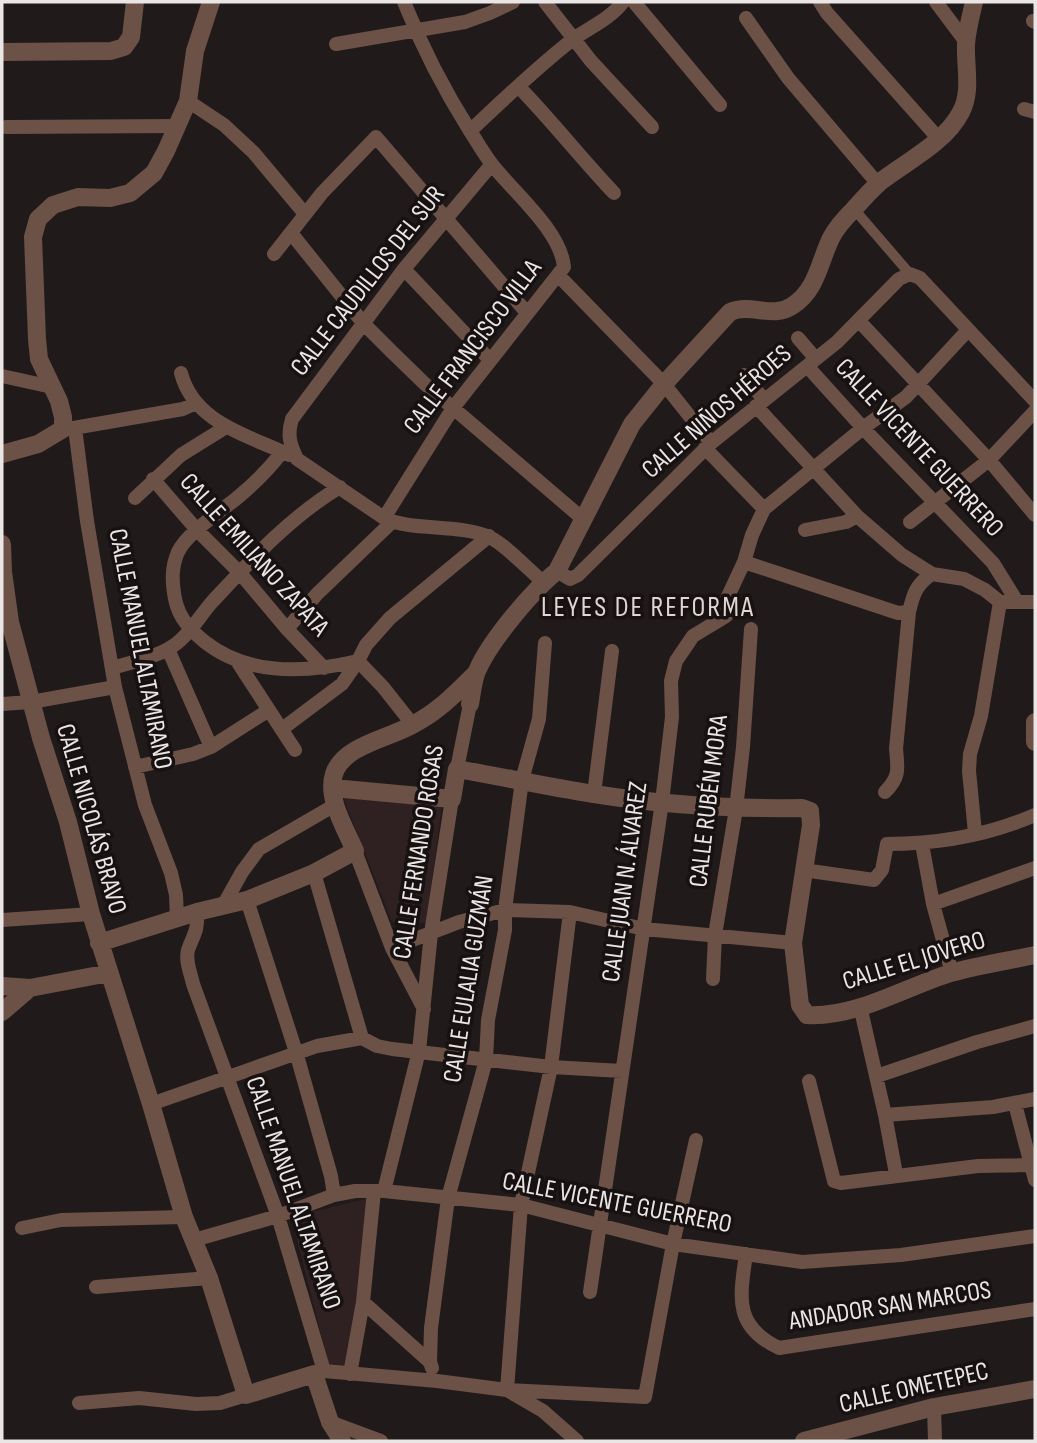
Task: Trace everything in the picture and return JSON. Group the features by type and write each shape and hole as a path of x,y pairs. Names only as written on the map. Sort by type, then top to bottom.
{"street":[{"path":"2,52 111,51 124,47 131,37 135,2"},
{"path":"6,127 176,126 188,101 195,51 211,2"},
{"path":"404,2 415,30"},
{"path":"336,44 465,22 513,2"},
{"path":"545,2 573,39 652,127"},
{"path":"470,131 573,39 614,14 623,2"},
{"path":"634,2 720,105"},
{"path":"820,2 939,139"},
{"path":"936,2 966,42"},
{"path":"99,943 197,912 247,900 314,873 355,851 334,796 334,775 339,765 357,749 413,725 447,703 477,672 495,642 550,576 632,424 664,384 730,312 742,307 781,312 807,294 819,272 832,237 854,209 878,184 939,139 961,112 967,94 966,42 974,2"},
{"path":"746,18 788,78 878,184"},
{"name":"CALLE FRANCISCO VILLA","path":"287,629 388,520 453,408 564,267 563,257 555,239 492,164 450,98 415,30"},
{"path":"518,86 614,193"},
{"path":"188,101 224,125 254,153 304,214"},
{"name":"CALLE MANUEL ALTAMIRANO","path":"176,126 154,173 130,193 110,198 78,197 53,205 38,219 33,237 39,359 60,401 69,429 115,687 145,805 176,895 177,918"},
{"path":"274,254 322,193 376,137 527,313"},
{"name":"CALLE CAUDILLOS DEL SUR","path":"297,459 288,432 292,419 404,269 492,164"},
{"path":"854,209 910,274 920,278 1035,401"},
{"path":"291,233 364,324 425,384 583,519"},
{"path":"404,269 490,360"},
{"name":"CALLE NIÑOS HÉROES","path":"550,576 570,579 578,575 708,446 860,322 899,279 910,274"},
{"path":"558,275 664,384 708,446 764,509 863,428 906,397 968,330"},
{"path":"860,322 989,460 1035,515"},
{"name":"CALLE VICENTE GUERRERO","path":"798,338 812,362 863,428 993,563 1016,600"},
{"path":"181,373 184,386 197,403 226,427 297,459 388,520 489,536 550,576"},
{"path":"744,375 760,403 857,516 902,555 932,575 964,579 1000,602 1035,602"},
{"path":"2,376 52,387"},
{"path":"2,454 38,444 69,429 183,409 197,403"},
{"path":"910,522 989,460 1035,411"},
{"path":"135,498 181,455 226,427"},
{"path":"282,452 262,475 197,530 179,550 172,582 177,606 189,630 213,648 237,661 259,667 324,668"},
{"name":"CALLE EMILIANO ZAPATA","path":"153,479 324,668 359,661"},
{"path":"112,668 151,657 180,641 273,538 302,513 340,487"},
{"name":"CALLE JUAN N. ÁLVAREZ","path":"590,1292 662,803 672,717 671,681 676,661 693,636 726,616 723,607 764,509"},
{"path":"805,530 846,522 857,516"},
{"path":"282,729 342,684 359,661 366,645 390,618 489,536"},
{"name":"CALLE NICOLÁS BRAVO","path":"2,544 6,624 68,822 108,973 184,1217 209,1278 246,1395"},
{"path":"744,562 898,613 909,612"},
{"path":"885,792 896,782 898,767 896,749 909,612 913,594 921,581 932,575"},
{"path":"975,833 970,754 981,716 1000,602"},
{"name":"CALLE RUBÉN MORA","path":"713,979 715,935 736,809 751,629"},
{"name":"CALLE EULALIA GUZMÁN","path":"430,1362 431,1328 448,1198 486,1060 488,1020 505,930 505,911 522,780 539,719 545,643"},
{"path":"168,649 211,747"},
{"path":"594,794 612,651"},
{"path":"237,661 295,750"},
{"path":"359,661 413,725"},
{"path":"470,704 477,672"},
{"path":"2,705 115,687"},
{"name":"CALLE FERNANDO ROSAS","path":"350,1374 379,1191 419,1051 431,933 470,704"},
{"path":"135,767 193,754 211,747 269,710"},
{"path":"1035,722 1035,742"},
{"path":"392,948 459,922 505,911 570,912 644,929 793,943 811,825 810,811 802,808 736,809 662,803 594,794 457,769"},
{"path":"223,906 259,849 334,796 452,799"},
{"path":"803,870 874,880 882,870 887,844 922,844 991,831 1035,815"},
{"path":"922,844 933,904 952,973"},
{"name":"CALLE FERNANDO ROSAS","path":"355,851 392,948 424,1009"},
{"path":"933,904 1035,868"},
{"path":"314,873 362,1038"},
{"path":"247,900 296,1052 334,1195"},
{"name":"CALLE MANUEL ALTAMIRANO","path":"197,912 198,927 188,952 188,964 278,1216 319,1373"},
{"path":"507,1390 521,1205 551,1067 570,912"},
{"path":"2,920 91,914"},
{"name":"CALLE EL JOVERO","path":"793,943 800,1005 807,1015 821,1016 860,1006 952,973 1035,954"},
{"path":"2,986 30,988 108,973"},
{"path":"2,1012 30,988"},
{"path":"860,1006 886,1115 896,1174"},
{"path":"877,1076 977,1042 1035,1026"},
{"path":"151,1104 296,1052 362,1038 377,1046 486,1060 622,1071"},
{"path":"809,1081 834,1181 841,1183 896,1174 978,1166 1030,1165"},
{"path":"886,1115 1015,1104 1035,1099"},
{"path":"1015,1104 1035,1180"},
{"path":"79,1403 139,1398 196,1404 220,1403 319,1373 437,1381 507,1390 645,1397 673,1244 696,1140"},
{"name":"CALLE VICENTE GUERRERO","path":"194,1240 278,1216 334,1195 355,1191 521,1205 673,1244 802,1262 901,1255 1035,1236"},
{"path":"22,1228 61,1220 184,1217"},
{"name":"ANDADOR SAN MARCOS","path":"746,1254 740,1298 750,1326 761,1339 779,1348 1035,1309"},
{"path":"96,1287 209,1278"},
{"path":"363,1302 430,1362 437,1381"},
{"path":"319,1373 330,1422 342,1441"},
{"name":"CALLE OMETEPEC","path":"804,1441 934,1407 1035,1389"},
{"path":"507,1390 543,1411 577,1441"},
{"path":"934,1407 935,1441"},
{"path":"330,1422 381,1441"}],"shaded area":[{"path":"343,797 442,805 426,923 392,922"},
{"path":"369,1198 348,1368 329,1365 291,1217"}],"district":[{"name":"LEYES DE REFORMA","path":"648,607"}]}
